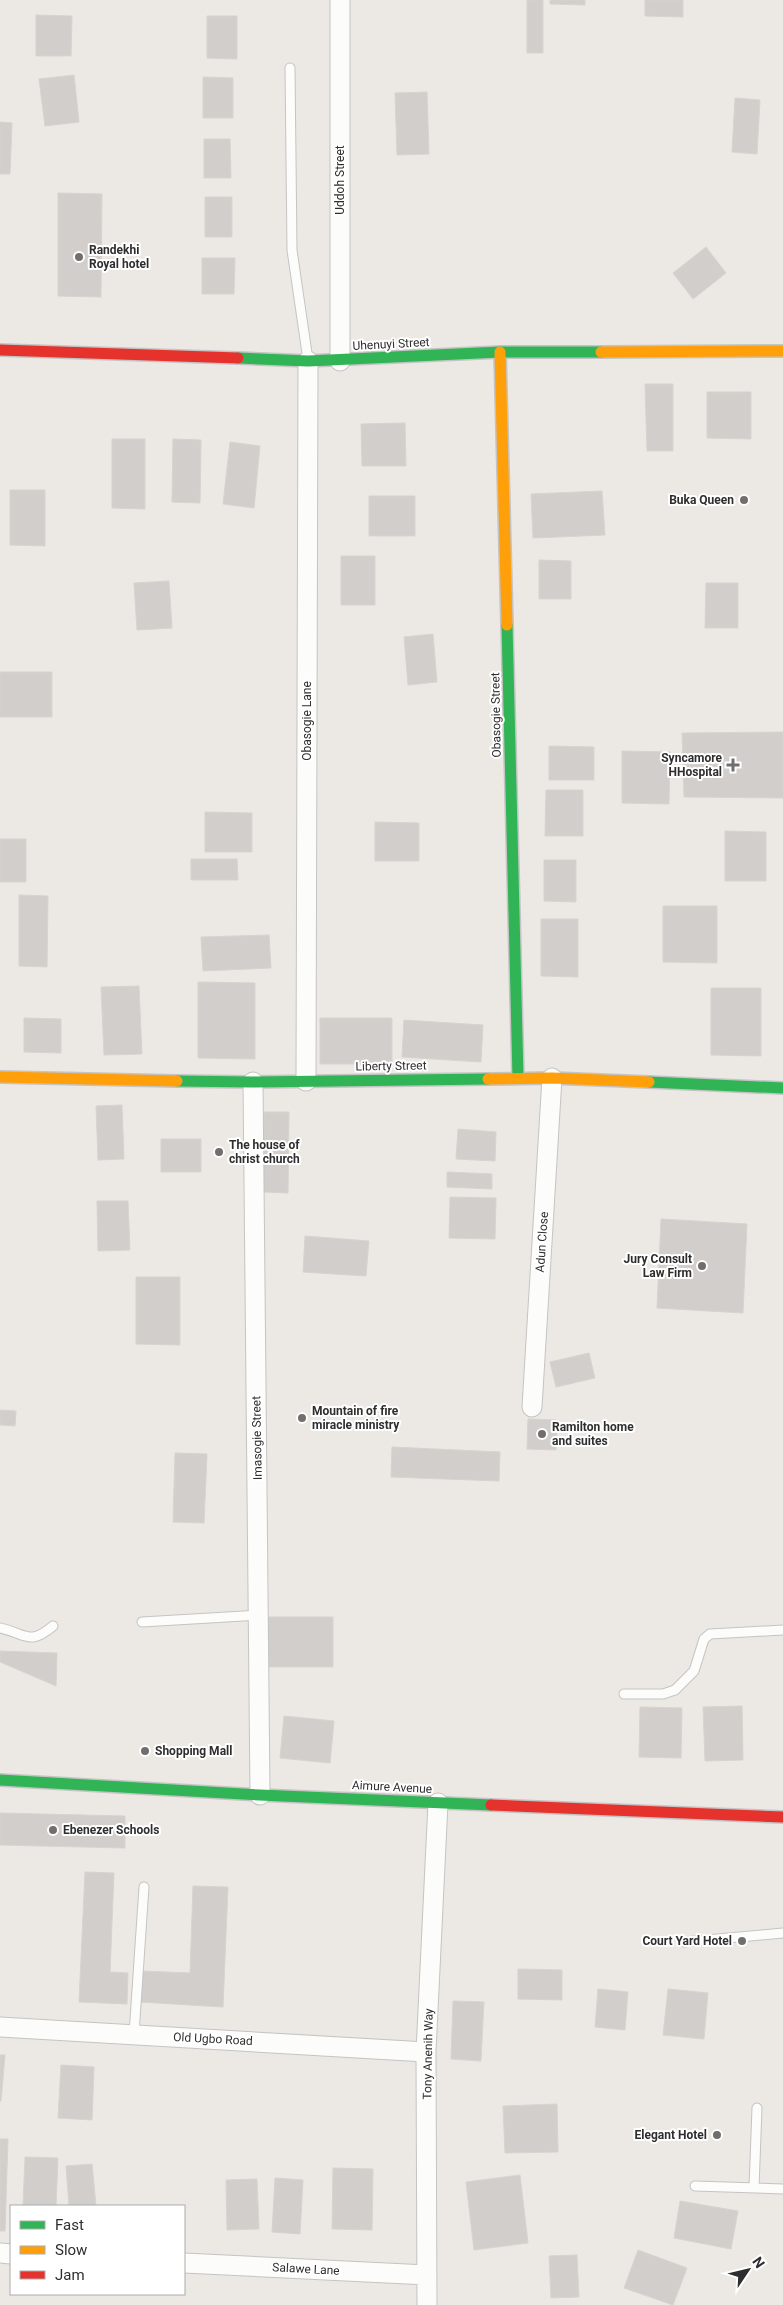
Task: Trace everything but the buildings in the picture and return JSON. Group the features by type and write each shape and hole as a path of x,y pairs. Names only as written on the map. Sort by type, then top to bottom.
{"street":[{"name":"Uddoh Street","path":"340,0 340,361"},
{"name":"Uhenuyi Street","path":"0,350 308,361 500,352 783,351"},
{"name":"Obasogie Street","path":"500,352 518,1078"},
{"name":"Obasogie Lane","path":"306,1081 308,361"},
{"name":"Liberty Street","path":"0,1077 253,1082 552,1078 783,1088"},
{"name":"Adun Close","path":"532,1407 552,1078"},
{"name":"Imasogie Street","path":"253,1082 260,1795"},
{"name":"Aimure Avenue","path":"0,1780 260,1795 783,1817"},
{"name":"Tony Anenih Way","path":"427,2305 426,2052 438,1803"},
{"name":"Old Ugbo Road","path":"0,2027 426,2052"},
{"name":"Salawe Lane","path":"185,2263 428,2275"}],"lane":[{"path":"290,68 292,250 308,361"},
{"path":"142,1622 259,1615"},
{"path":"0,1628 30,1639 42,1635 53,1626"},
{"path":"624,1694 662,1694 675,1690 694,1672 704,1639 710,1634 783,1630"},
{"path":"134,2034 144,1887"},
{"path":"684,1942 783,1933"},
{"path":"754,2188 757,2108"},
{"path":"695,2186 783,2189"}],"traffic: fast":[{"path":"238,358 308,361 500,352 601,352"},
{"path":"507,625 518,1078"},
{"path":"177,1081 488,1079"},
{"path":"649,1082 783,1088"},
{"path":"0,1780 260,1795 491,1805"}],"traffic: slow":[{"path":"601,352 783,351"},
{"path":"500,352 507,625"},
{"path":"0,1077 177,1081"},
{"path":"488,1079 552,1078 649,1082"}],"traffic: jam":[{"path":"0,350 238,358"},
{"path":"491,1805 783,1817"}],"place":[{"name":"Randekhi Royal hotel","path":"79,257"},
{"name":"Buka Queen","path":"744,500"},
{"name":"Syncamore HHospital","path":"733,765"},
{"name":"The house of christ church","path":"219,1152"},
{"name":"Jury Consult Law Firm","path":"702,1266"},
{"name":"Mountain of fire miracle ministry","path":"302,1418"},
{"name":"Ramilton home and suites","path":"542,1434"},
{"name":"Shopping Mall","path":"145,1751"},
{"name":"Ebenezer Schools","path":"53,1830"},
{"name":"Court Yard Hotel","path":"742,1941"},
{"name":"Elegant Hotel","path":"717,2135"}]}
